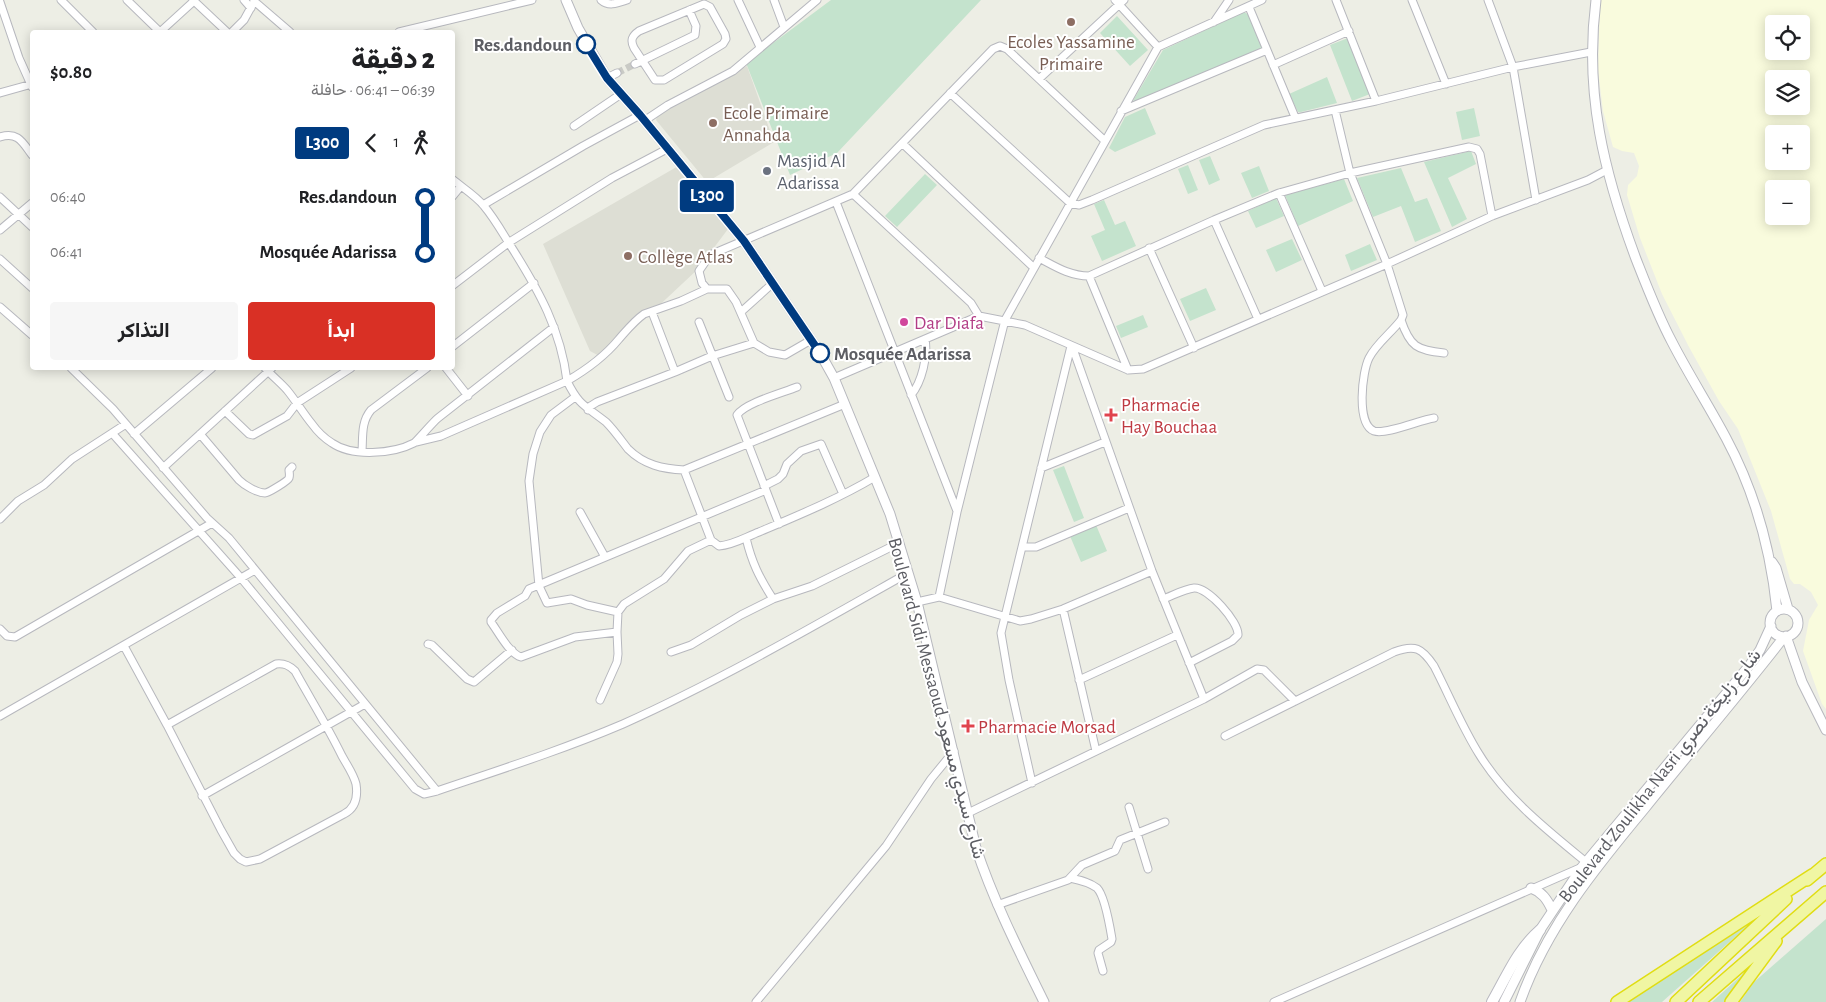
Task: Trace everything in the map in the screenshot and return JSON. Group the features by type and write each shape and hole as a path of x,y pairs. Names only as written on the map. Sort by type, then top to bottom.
{"highway":[{"path":"1676,1002 1826,864"},
{"path":"1617,1002 1812,875"},
{"path":"1699,1002 1826,892"},
{"path":"1731,1002 1794,919"}],"main road":[{"path":"1492,1002 1520,952 1540,930"}],"street":[{"path":"61,0 91,30"},
{"path":"127,0 158,30"},
{"path":"162,30 193,0 225,30"},
{"path":"244,0 254,3 288,30"},
{"path":"407,30 532,0"},
{"name":"Boulevard Sidi Messaoud شارع سيدي مسعود","path":"566,0 586,44 607,78 744,241 811,340 834,378 890,514 917,602 976,848 997,905 1044,1002"},
{"path":"601,0 611,5 627,0"},
{"path":"738,0 760,47"},
{"path":"774,0 784,26"},
{"path":"483,205 583,146 733,71 817,0"},
{"path":"1214,23 1229,0"},
{"path":"938,596 1004,320 1158,47 1262,0"},
{"path":"1336,0 1376,101"},
{"path":"1412,0 1446,84"},
{"path":"1488,0 1513,67 1536,200"},
{"path":"1595,0 1591,52 1593,91 1607,170 1628,237 1655,307 1671,341 1740,466 1771,560 1776,568 1788,609 1797,617 1798,624 1795,631 1794,655"},
{"path":"1,1 18,58 30,81"},
{"path":"1039,79 1120,1 1158,47"},
{"path":"234,30 244,20 254,3"},
{"path":"704,4 710,6 726,39 723,44 664,80 655,80 638,62 632,44 633,36 639,30 689,10 704,4"},
{"path":"1249,7 1295,117"},
{"path":"638,62 695,35 696,26 689,10"},
{"path":"1273,65 1349,31"},
{"path":"708,288 702,283 699,276 699,271 705,261 716,252 854,194 993,49 1000,46 1007,49 1105,142"},
{"path":"1121,111 1267,50"},
{"path":"950,93 1070,204 1079,205 1264,125 1376,101 1513,67 1591,52"},
{"path":"607,78 617,73"},
{"path":"0,94 30,86"},
{"path":"574,126 621,94"},
{"path":"1335,110 1350,173 1387,264 1402,310 1401,320 1408,339 1419,349 1444,353"},
{"path":"0,137 7,134 13,135 19,139 30,153"},
{"path":"903,144 1033,267"},
{"path":"1040,258 1077,276 1089,276 1149,248 1279,193 1350,173 1456,149 1473,148 1477,149 1480,154 1492,216"},
{"path":"455,284 508,243 612,178 667,149"},
{"path":"834,378 979,316 1025,325 1128,370 1143,370 1387,264 1492,216 1588,180 1607,170"},
{"path":"455,181 483,205 534,283 545,303 554,327 564,359 567,381 574,397 588,410 607,423 629,450 639,458 658,467 684,470 845,404"},
{"path":"455,193 461,186"},
{"path":"1279,193 1322,291"},
{"path":"854,194 971,303 979,316"},
{"path":"0,197 30,225"},
{"path":"836,202 957,512"},
{"path":"0,230 30,205"},
{"path":"1214,220 1258,319"},
{"path":"1149,248 1194,348"},
{"path":"0,259 30,286"},
{"path":"1089,276 1128,370"},
{"path":"455,345 534,283"},
{"path":"741,312 773,283"},
{"path":"270,370 286,388 312,425 332,443 342,448 374,452 386,451 441,436 567,381 607,352 637,319 696,296 708,288 727,289 741,312 754,343 769,352 786,355 811,340"},
{"path":"0,307 30,333"},
{"path":"652,312 675,372"},
{"path":"1401,320 1369,358 1364,383 1363,418 1370,428 1378,431 1394,429 1434,418"},
{"path":"699,322 729,398"},
{"path":"416,442 438,418 554,327"},
{"path":"910,395 915,390 919,379 927,349 925,339"},
{"path":"588,410 589,407 597,402 712,356 754,343"},
{"path":"1071,346 1152,571 1204,699"},
{"path":"1032,783 1001,633 1071,346"},
{"path":"73,370 98,393 212,523 223,532 437,791"},
{"path":"134,434 207,370"},
{"path":"163,468 268,370"},
{"path":"225,410 251,435 287,416 297,403 348,370"},
{"path":"362,451 363,421 366,416 371,410 424,370"},
{"path":"448,370 468,396"},
{"path":"779,524 737,415 750,406 797,387"},
{"path":"574,397 551,415 540,432 533,454 530,482 539,586 547,603 570,599 618,612"},
{"path":"0,518 18,500 44,485 72,459 126,424"},
{"path":"112,433 241,578 414,789 424,794 576,743 689,693 780,646 908,573"},
{"path":"200,434 243,484 264,493 287,480 289,470 292,467"},
{"path":"1041,468 1105,442"},
{"path":"617,632 575,637 522,657 512,650 491,620 497,613 525,596 530,590 702,518 765,488 783,474 787,464 801,451 821,444 843,494"},
{"path":"684,470 711,540 716,545 724,545 746,538 779,524 875,477"},
{"path":"1023,547 1036,547 1129,508"},
{"path":"580,512 605,557"},
{"path":"0,629 7,636 15,637 212,523"},
{"path":"746,538 751,561 773,599"},
{"path":"600,700 616,662 618,612 629,600 668,577 688,551 711,540"},
{"path":"671,652 697,642 741,615 773,599 812,586 899,543"},
{"path":"1771,560 1770,570 1775,588 1777,611"},
{"path":"0,716 255,570"},
{"path":"917,602 938,596 1020,621 1063,608 1152,571"},
{"path":"1163,599 1190,588 1201,589 1216,601 1237,626 1238,635 1232,641 1189,663"},
{"path":"1063,608 1096,751"},
{"path":"1788,609 1777,611 1771,618 1771,626 1776,634 1785,637 1794,655 1802,682 1826,730"},
{"name":"Boulevard Zoulikha Nasri شارع زليخة نصري","path":"1504,1002 1540,930 1584,864 1749,666 1760,650 1771,626"},
{"path":"1785,637 1795,631"},
{"path":"1079,680 1177,635"},
{"name":"Boulevard Zoulikha Nasri شارع زليخة نصري","path":"1520,1002 1532,973 1561,918 1603,859 1785,637"},
{"path":"428,644 432,645 468,679 474,682 512,650"},
{"path":"124,646 167,725 202,796 234,853 246,862 252,862 271,854 350,811 355,804 357,794 355,782 327,726 295,671 290,666 281,663 266,669 167,725"},
{"path":"1225,736 1394,652 1405,648 1415,648 1425,653 1434,666 1479,754 1493,774 1532,818 1584,864 1274,1002"},
{"path":"968,813 1204,699 1261,668 1296,701"},
{"path":"202,796 365,704"},
{"path":"756,1002 886,846 931,779 954,751"},
{"path":"1129,807 1148,869"},
{"path":"997,905 1070,878 1082,865 1115,851 1120,840 1164,822"},
{"path":"1070,878 1085,881 1098,889 1102,897 1112,939 1111,942 1099,950 1098,954 1102,971"},
{"path":"1531,888 1546,898 1552,910"}],"shaded area":[{"path":"831,0 981,0 837,153 790,175 746,63"},
{"path":"1600,0 1826,0 1826,709 1822,704 1803,651 1809,620 1818,605 1811,592 1800,584 1794,584 1790,579 1771,511 1738,429 1719,401 1662,294 1640,238 1627,195 1628,185 1637,176 1639,166 1634,153 1613,147 1603,111 1598,70"},
{"path":"1244,12 1249,15 1262,48 1133,102 1163,50"},
{"path":"1117,16 1148,50 1130,66 1100,33"},
{"path":"1348,38 1370,94 1352,101 1330,45"},
{"name":"Ecole Primaire Annahda","path":"747,66 774,142 707,182 656,120 658,113"},
{"path":"1327,77 1337,103 1298,112 1289,94"},
{"path":"1145,108 1156,134 1115,152 1109,148 1125,117"},
{"path":"1474,108 1480,136 1462,140 1456,112"},
{"path":"1471,151 1476,164 1448,178 1467,219 1452,227 1424,162"},
{"path":"1210,156 1220,180 1209,185 1199,160"},
{"name":"Collège Atlas","path":"680,165 731,225 698,269 603,358 590,351 543,244"},
{"path":"1188,165 1198,190 1188,194 1178,169"},
{"path":"1259,166 1269,191 1252,198 1241,173"},
{"path":"1401,168 1415,202 1427,198 1441,231 1415,242 1401,206 1373,217 1357,178"},
{"path":"925,174 937,185 897,227 885,216"},
{"path":"1344,179 1353,201 1298,226 1285,195"},
{"path":"1276,198 1284,216 1256,228 1248,211"},
{"path":"1104,200 1115,225 1125,221 1136,246 1102,261 1091,236 1105,230 1094,204"},
{"path":"1292,239 1302,260 1276,272 1266,250"},
{"path":"1370,244 1377,260 1351,271 1345,255"},
{"path":"1206,288 1216,310 1190,321 1180,299"},
{"path":"1143,315 1148,327 1121,338 1116,326"},
{"path":"1064,466 1084,518 1074,522 1053,470"},
{"path":"1096,525 1107,551 1081,562 1070,536"},
{"path":"1826,919 1826,1002 1740,1002 1754,982"},
{"path":"1751,923 1662,1002 1627,1002"},
{"path":"1746,973 1727,1002 1712,1002"}],"tunnel":[{"path":"617,73 635,64"}],"bus line":[{"name":"L300","path":"586,44 607,78 744,241 820,353"}],"place":[{"name":"Ecoles Yassamine Primaire","path":"1071,22"},
{"name":"Res.dandoun","path":"586,44"},
{"name":"Ecole Primaire Annahda","path":"713,123"},
{"name":"Masjid Al Adarissa","path":"767,171"},
{"name":"Collège Atlas","path":"628,256"},
{"name":"Dar Diafa","path":"904,322"},
{"name":"Mosquée Adarissa","path":"820,353"},
{"name":"Pharmacie Hay Bouchaa","path":"1111,415"},
{"name":"Pharmacie Morsad","path":"968,726"}]}
